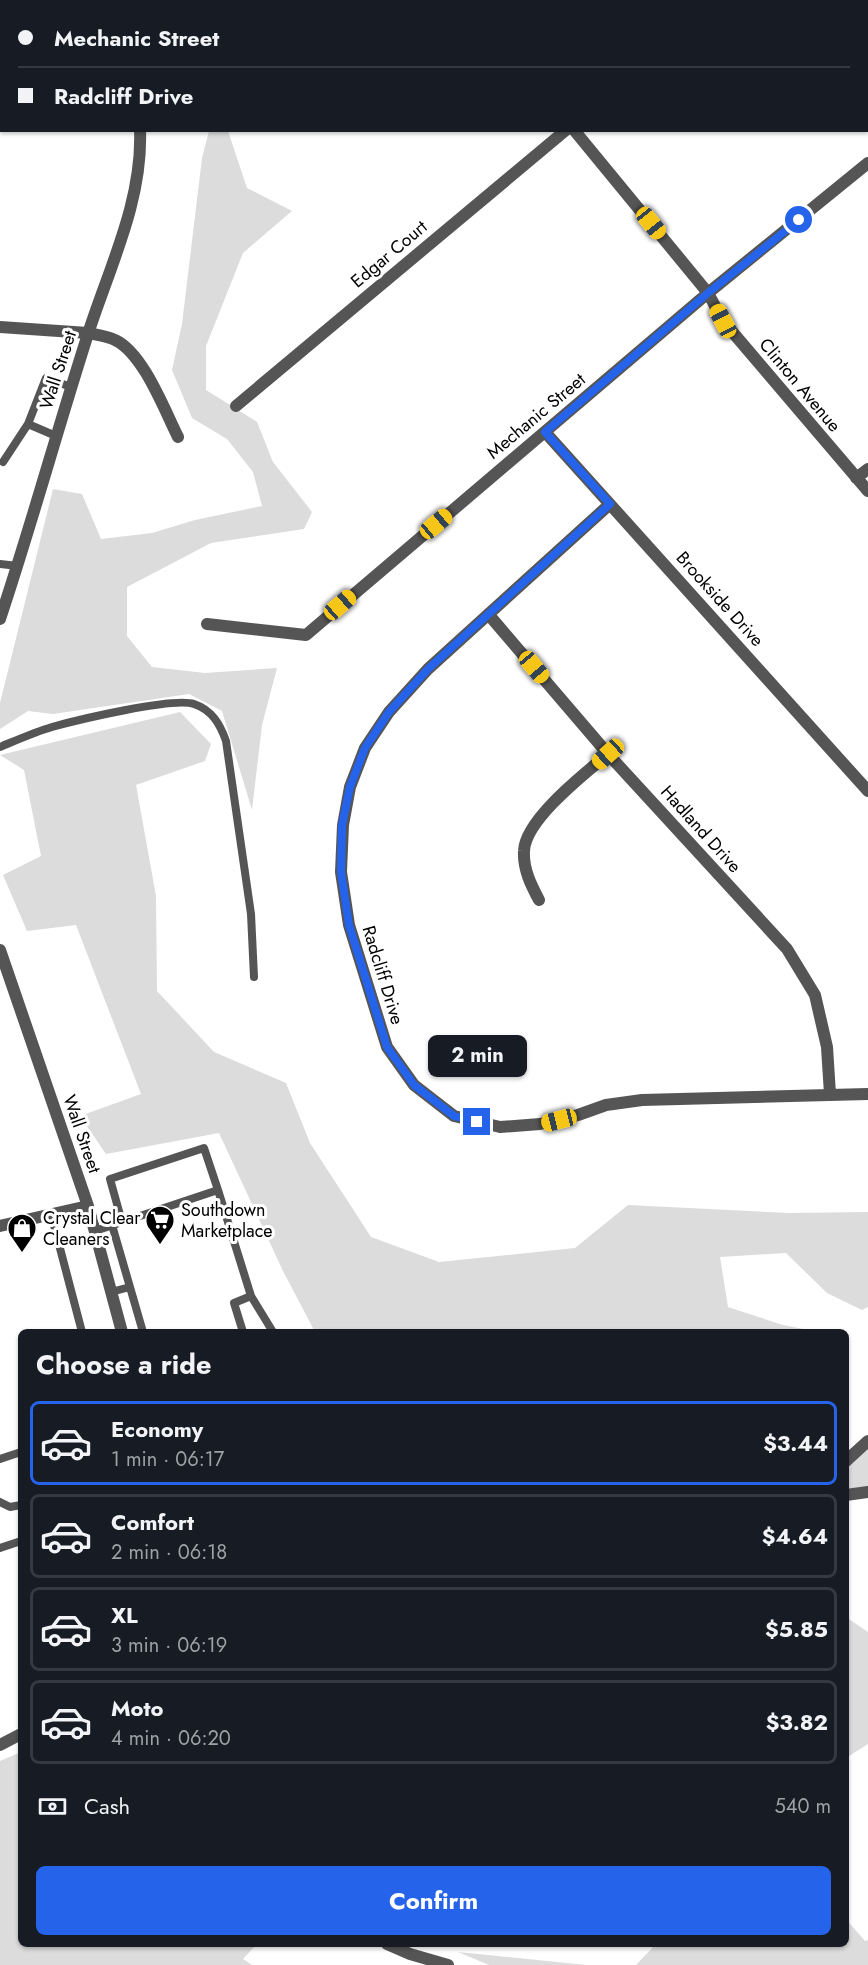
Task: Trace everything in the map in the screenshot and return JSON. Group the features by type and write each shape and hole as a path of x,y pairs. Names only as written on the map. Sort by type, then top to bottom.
{"street":[{"name":"Wall Street","path":"0,620 88,333 123,236 140,148 140,132"},
{"name":"Edgar Court","path":"236,406 564,132"},
{"name":"Clinton Avenue","path":"576,132 708,293 723,321 868,491"},
{"name":"Mechanic Street","path":"207,624 306,635 708,293 868,163"},
{"path":"0,327 88,333 115,339 131,351 142,365 178,437"},
{"name":"Brookside Drive","path":"545,432 868,791"},
{"path":"856,478 868,469"},
{"name":"Radcliff Drive","path":"610,504 428,669 389,712 365,748 350,787 342,825 341,872 349,925 387,1047 414,1085 454,1116 500,1127 540,1124 578,1115 606,1105 642,1100 868,1094"},
{"name":"Hadland Drive","path":"489,615 608,754 787,950 815,995 827,1047 830,1094"},
{"path":"539,900 525,866 524,850 527,836 556,801 608,754"},
{"name":"Wall Street","path":"0,950 87,1206 121,1329"},
{"path":"0,1226 87,1206"},
{"path":"849,1458 868,1441"},
{"path":"849,1495 868,1492"},
{"path":"0,1745 18,1736"},
{"path":"394,1947 448,1965"}],"lane":[{"path":"3,462 28,423 46,378 71,387"},
{"path":"28,423 56,436"},
{"path":"0,564 18,566"},
{"path":"0,747 51,727 144,707 192,703 206,709 219,723 226,741 251,914 254,977"},
{"path":"122,1222 110,1179 204,1148 251,1296 271,1329"},
{"path":"95,1232 218,1190"},
{"path":"51,1214 81,1329"},
{"path":"112,1225 142,1329"},
{"path":"111,1292 130,1287"},
{"path":"242,1329 234,1303 251,1296"},
{"path":"0,1460 18,1453"},
{"path":"0,1502 10,1507 18,1506"},
{"path":"0,1548 18,1542"}],"shaded area":[{"path":"209,132 228,132 247,188 292,211 243,253 206,346 206,390 257,422 273,462 312,512 304,529 211,543 127,587 127,636 152,667 205,673 277,668 262,725 252,810 222,711 189,694 53,714 28,711 0,729 0,703 53,489 82,494 101,539 152,533 195,520 262,506 253,472 227,439 192,418 172,370 182,324 202,158"},
{"path":"180,712 211,744 205,761 136,785 156,896 157,991 214,1052 286,1083 310,1143 371,1237 439,1262 575,1248 628,1205 789,1213 868,1212 868,1307 862,1310 827,1293 786,1253 720,1257 728,1307 783,1325 804,1329 313,1329 283,1271 219,1133 106,1154 80,1116 141,1094 76,925 27,931 3,875 41,856 24,770 0,755"},
{"path":"868,1446 868,1488 849,1489 849,1463"},
{"path":"849,1619 868,1632 868,1744 849,1756"},
{"path":"18,1753 18,1947 254,1947 243,1959 252,1965 0,1965 0,1761"},
{"path":"849,1922 865,1941 868,1940 868,1965 636,1965 653,1947 849,1947"},
{"path":"458,1952 586,1965 489,1965"}],"place":[{"name":"Southdown Marketplace","path":"160,1246"},
{"name":"Crystal Clear Cleaners","path":"22,1254"}],"route":[{"path":"477,1122 454,1116 414,1085 387,1047 349,925 341,872 342,825 350,787 365,748 389,712 428,669 610,504 545,432 708,293 799,220"}]}
